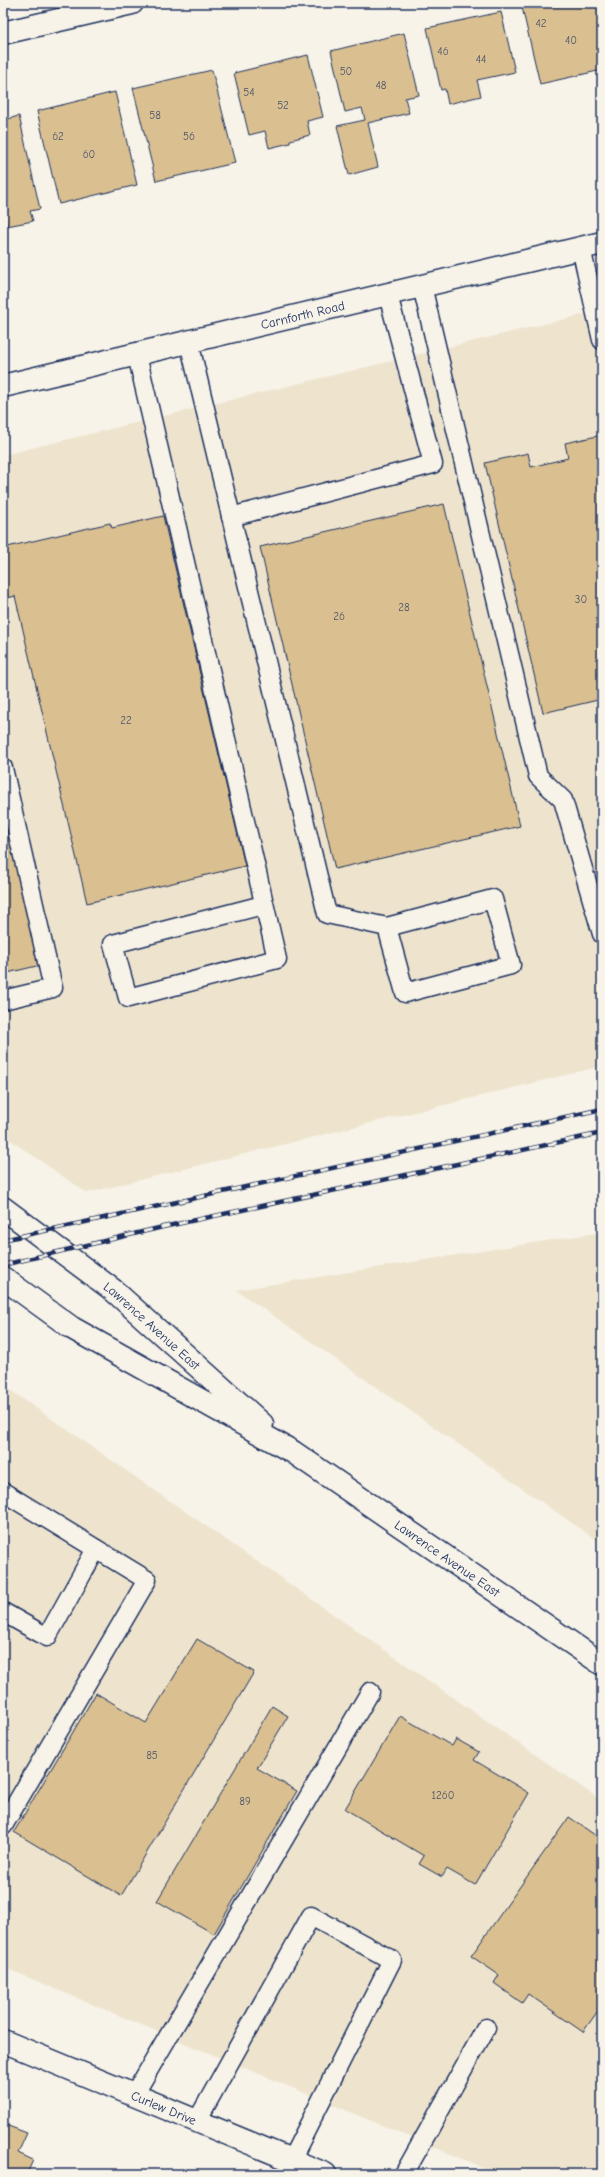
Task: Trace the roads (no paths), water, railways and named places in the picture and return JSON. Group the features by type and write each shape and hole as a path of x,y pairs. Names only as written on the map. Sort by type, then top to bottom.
{"street":[{"path":"3,33 132,3"},
{"name":"Carnforth Road","path":"3,386 592,246"},
{"name":"Lawrence Avenue East","path":"3,1208 113,1290 293,1452"},
{"name":"Lawrence Avenue East","path":"3,1278 72,1328 293,1452 602,1664"},
{"name":"Curlew Drive","path":"3,2041 326,2174"}],"lane":[{"path":"592,246 602,340"},
{"path":"422,286 538,776 563,800 602,934"},
{"path":"231,517 433,464 388,294"},
{"path":"189,342 327,914 387,927 493,899 511,964 405,992 387,927"},
{"path":"137,355 263,905 277,959 128,998 113,944 263,905"},
{"path":"3,768 53,988 3,1000"},
{"path":"3,1492 147,1580 3,1826"},
{"path":"3,1612 47,1638 96,1549"},
{"path":"134,2095 370,1692"},
{"path":"197,2121 311,1916 392,1960 291,2160"},
{"path":"404,2174 486,2028"}],"railway":[{"path":"3,1240 602,1109"},
{"path":"3,1265 163,1227 602,1133"}]}
